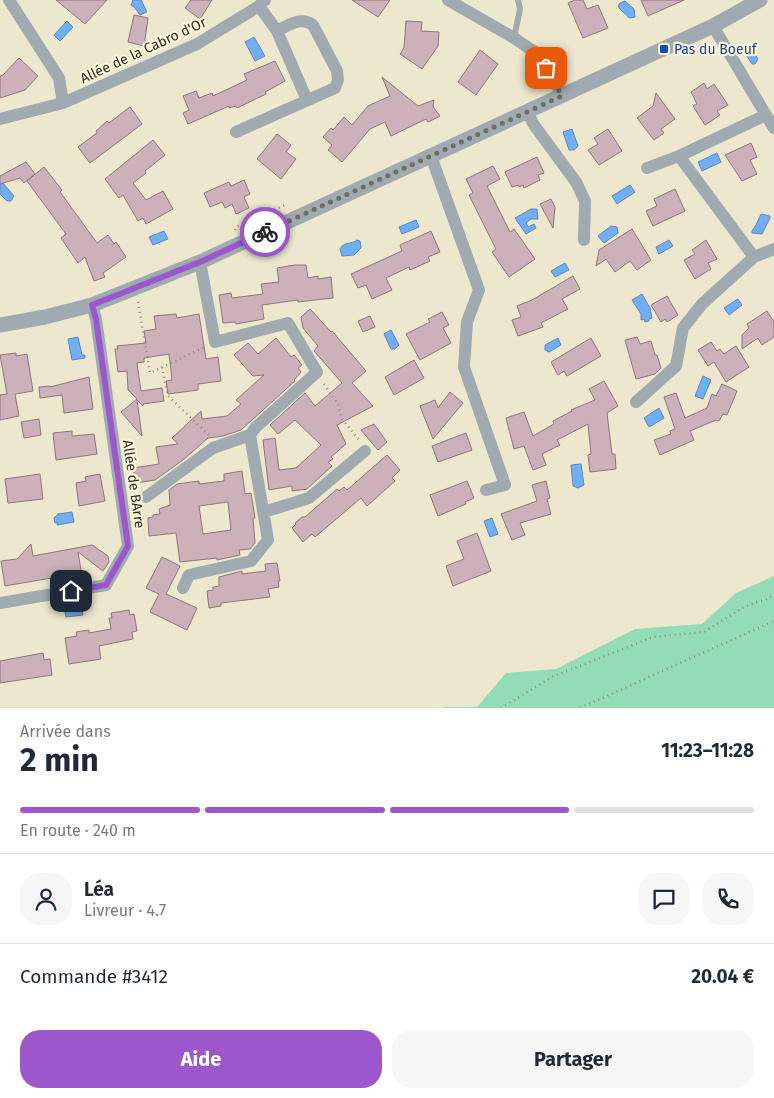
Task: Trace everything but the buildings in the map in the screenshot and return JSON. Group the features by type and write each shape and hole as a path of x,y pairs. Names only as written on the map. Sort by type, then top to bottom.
{"street":[{"name":"Allée de la Cabro d'Or","path":"9,0 60,78 63,103"},
{"path":"449,0 538,54 562,96"},
{"path":"0,325 45,317 92,305 200,262 713,26 760,0"},
{"name":"Allée de la Cabro d'Or","path":"0,119 63,103 197,44 262,3 277,31 307,100"},
{"path":"236,132 334,88 338,80 337,71 313,25 307,21 299,20 277,31"},
{"path":"713,26 774,128"},
{"path":"527,112 534,125 576,182 585,201 584,240"},
{"path":"647,168 679,156 766,115"},
{"path":"432,156 479,290 467,322 464,367 505,485 486,490"},
{"path":"679,156 754,257"},
{"path":"636,402 676,366 683,328 702,304 754,257 774,249"},
{"path":"146,497 213,448 250,435 256,427 316,372 288,323 215,342 200,262"},
{"name":"Allée de BArre","path":"0,602 106,585 128,546 96,319 92,305"},
{"path":"183,588 189,575 251,561 268,540 250,435"},
{"path":"264,512 309,498 365,451"}],"lane":[{"path":"514,38 520,9 518,0"}],"path":[{"path":"236,227 281,207"},
{"path":"135,288 150,373 215,342"},
{"path":"162,367 168,396 210,437 213,448"},
{"path":"316,372 338,404 342,419 357,435 365,451"},
{"path":"500,708 552,677 653,637 704,632 744,607 774,595"},
{"path":"580,708 774,621"}],"green space":[{"path":"774,576 774,708 442,708 477,707 506,673 556,669 635,629 702,624 736,593"}],"water":[{"path":"133,0 141,0 147,12 140,15 131,5"},
{"path":"625,1 634,9 635,17 629,18 619,8 620,3"},
{"path":"67,21 73,27 60,41 54,35"},
{"path":"254,37 265,56 255,61 245,42"},
{"path":"750,46 758,59 755,64 752,64 743,50"},
{"path":"572,129 578,146 574,150 569,150 563,132"},
{"path":"717,153 721,162 702,171 698,162"},
{"path":"3,183 14,196 11,201 7,201 0,194 0,185"},
{"path":"630,185 635,192 617,204 612,196"},
{"path":"531,209 537,209 538,219 531,219 526,223 528,227 534,224 536,228 526,234 515,218"},
{"path":"761,214 770,216 770,218 762,234 752,233 752,231"},
{"path":"416,220 419,227 402,234 399,227"},
{"path":"611,226 617,227 618,233 604,243 598,236"},
{"path":"164,231 168,239 153,245 149,237"},
{"path":"357,240 360,241 361,248 354,255 342,256 340,249 346,244"},
{"path":"669,240 673,246 659,254 656,247"},
{"path":"565,263 569,270 555,277 551,271"},
{"path":"642,294 650,308 652,318 645,322 644,319 641,320 641,314 632,300"},
{"path":"738,299 742,305 729,315 724,308"},
{"path":"391,330 399,345 395,349 391,349 384,334"},
{"path":"78,337 82,355 85,355 85,358 72,360 68,339"},
{"path":"558,338 561,345 549,352 545,350 545,345"},
{"path":"703,376 711,380 703,399 695,396"},
{"path":"659,408 664,418 649,427 644,418"},
{"path":"581,464 584,485 578,488 573,486 571,465"},
{"path":"72,512 74,522 57,525 57,522 55,523 54,518 58,514"},
{"path":"492,518 498,534 490,537 484,521"},
{"path":"81,604 83,615 66,617 64,607"}],"way so far":[{"path":"265,232 562,96 546,68"}],"place":[{"name":"Pas du Boeuf","path":"664,49"}],"route":[{"path":"71,591 106,585 128,546 96,319 92,305 200,262 265,232"}]}
